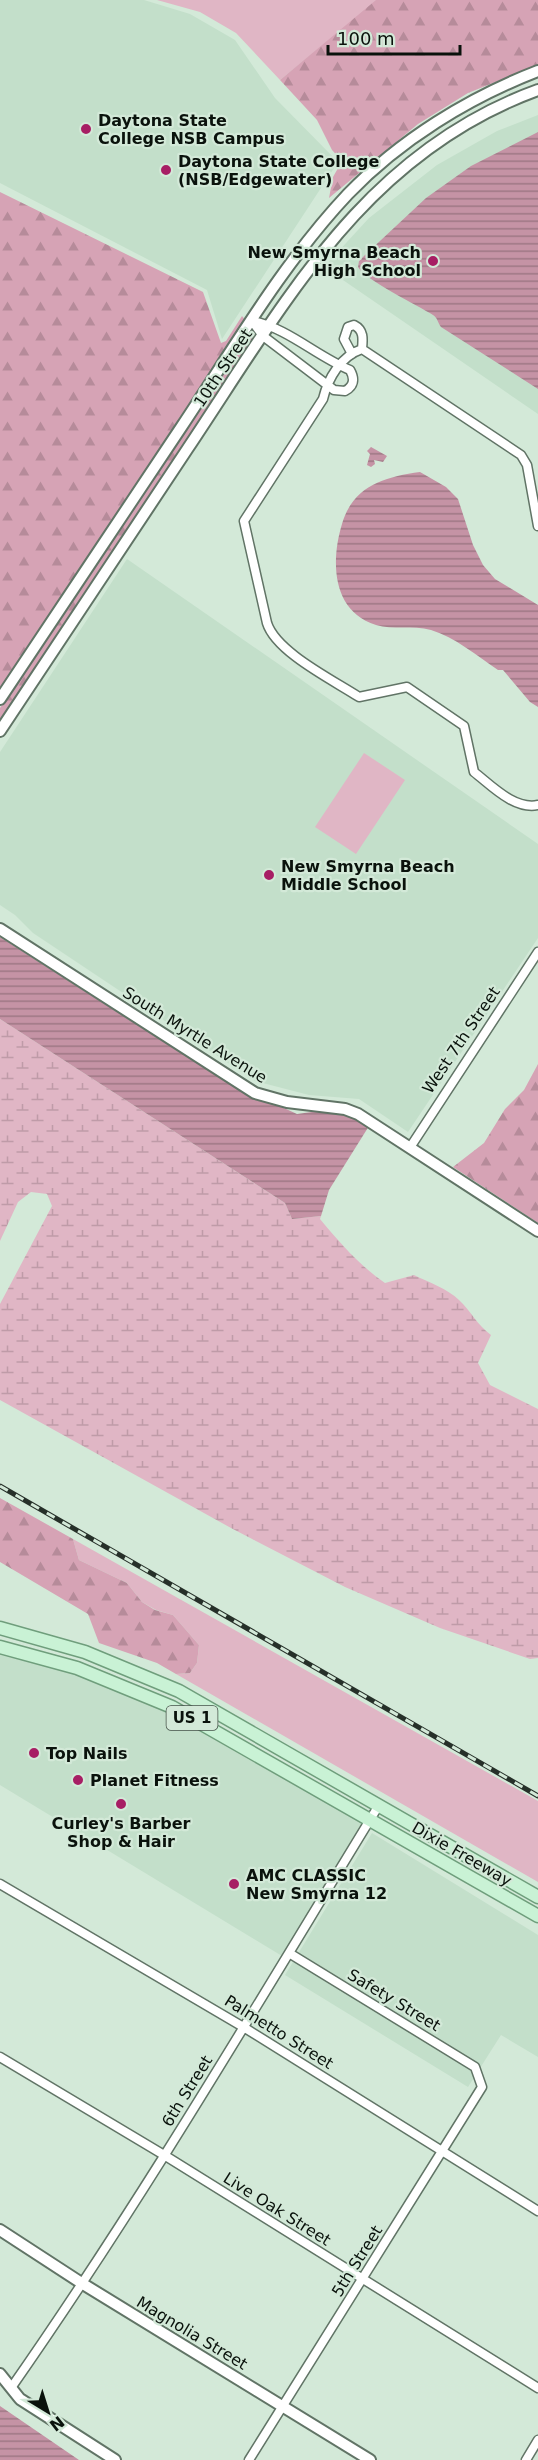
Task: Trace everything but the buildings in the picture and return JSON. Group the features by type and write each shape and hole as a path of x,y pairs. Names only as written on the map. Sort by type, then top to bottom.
{"main road":[{"name":"US 1","path":"0,1628 85,1652 153,1679 235,1722 379,1805"},
{"name":"US 1","path":"0,1647 77,1668 141,1693 227,1737 369,1820"},
{"name":"Dixie Freeway","path":"379,1805 538,1897"},
{"name":"Dixie Freeway","path":"369,1820 538,1916"}],"street":[{"name":"10th Street","path":"0,699 252,321 322,223 369,174 433,125 484,95 538,71"},
{"name":"10th Street","path":"0,731 270,325 333,236 383,184 451,134 481,116 538,90"},
{"path":"252,321 270,325 352,372 354,380 351,386 341,392 327,385 300,362 263,336 252,321"},
{"path":"352,354 344,339 348,327 354,325 359,328 363,334 363,349"},
{"path":"300,362 309,349"},
{"path":"363,349 352,354 339,366 327,385 323,399 244,520 270,631 280,644 359,697 407,687 464,726 474,772 516,802 531,807 538,805"},
{"path":"363,349 521,455 527,465 538,526"},
{"name":"South Myrtle Avenue","path":"0,929 255,1093 287,1102 345,1108 411,1146 538,1231"},
{"name":"West 7th Street","path":"411,1146 538,952"},
{"path":"77,1668 85,1652"},
{"path":"227,1737 235,1722"},
{"name":"6th Street","path":"11,2388 83,2284 245,2028 379,1805"},
{"name":"Palmetto Street","path":"0,1884 245,2028 538,2211"},
{"name":"Safety Street","path":"289,1953 475,2067 480,2075"},
{"name":"Live Oak Street","path":"0,2057 164,2155 538,2388"},
{"name":"5th Street","path":"249,2460 482,2087 480,2075"},
{"name":"Magnolia Street","path":"0,2230 83,2284 370,2460"},
{"path":"0,2374 20,2399 115,2460"},
{"path":"526,2460 538,2440"}],"shaded area":[{"name":"Daytona State College (NSB/Edgewater)","path":"0,0 144,0 190,14 235,40 275,98 338,162 222,339 207,290 0,183"},
{"name":"New Smyrna Beach High School","path":"538,115 538,414 324,267 369,218 437,165 497,131"},
{"name":"New Smyrna Beach High School","path":"538,132 538,389 441,327 434,316 381,286 358,267 359,261 426,198 471,166"},
{"path":"371,447 387,456 383,462 374,460 375,464 371,467 367,465 370,454 367,451"},
{"path":"420,472 446,487 458,499 473,545 483,565 495,579 538,605 538,707 530,702 503,670 498,670 457,642 431,630 376,625 361,618 350,608 343,596 338,583 336,553 338,538 347,511 362,492 372,486 394,477"},
{"name":"New Smyrna Beach Middle School","path":"127,559 538,844 538,938 408,1132 359,1099 309,1095 255,1081 33,933 15,915 0,905 0,752"},
{"path":"0,937 164,1042 273,1103 297,1114 319,1111 345,1113 369,1126 329,1190 321,1216 292,1219 285,1203 0,1019"},
{"path":"0,1655 73,1673 159,1709 218,1738 363,1821 282,1956 0,1785"},
{"path":"372,1833 538,1935 538,2057 501,2035 468,2087 285,1975"},
{"path":"0,2406 79,2460 0,2460"}],"green space":[{"path":"157,0 377,1 280,80 236,33 200,12"},
{"path":"376,0 538,0 538,65 468,93 418,124 329,198 333,177 342,161 332,150 317,120 280,80"},
{"path":"0,192 203,292 221,343 226,341 242,316 246,321 0,690"},
{"path":"252,329 257,335 0,722 0,708"},
{"path":"364,753 405,780 356,854 315,827"},
{"path":"0,1019 285,1203 292,1219 321,1216 320,1219 350,1253 385,1283 414,1275 438,1286 459,1300 491,1335 478,1363 490,1385 538,1409 538,1658 530,1659 440,1628 345,1587 231,1528 0,1400 0,1304 52,1206 47,1194 31,1192 18,1202 0,1241"},
{"path":"538,1064 538,1223 453,1167 484,1143 505,1109 524,1090"},
{"path":"0,1498 73,1539 79,1560 127,1583 142,1602 155,1610 173,1615 199,1645 197,1663 190,1673 176,1674 157,1663 99,1643 88,1614 0,1562"},
{"path":"73,1539 538,1801 538,1882 176,1674 190,1673 197,1663 199,1645 173,1615 156,1610 142,1602 127,1583 79,1560"}],"railway":[{"path":"0,1486 538,1796"}],"place":[{"name":"Daytona State College NSB Campus","path":"86,129"},
{"name":"Daytona State College (NSB/Edgewater)","path":"166,170"},
{"name":"New Smyrna Beach High School","path":"433,261"},
{"name":"New Smyrna Beach Middle School","path":"269,875"},
{"name":"Top Nails","path":"34,1753"},
{"name":"Planet Fitness","path":"78,1780"},
{"name":"Curley's Barber Shop & Hair","path":"121,1804"},
{"name":"AMC CLASSIC New Smyrna 12","path":"234,1884"}]}
